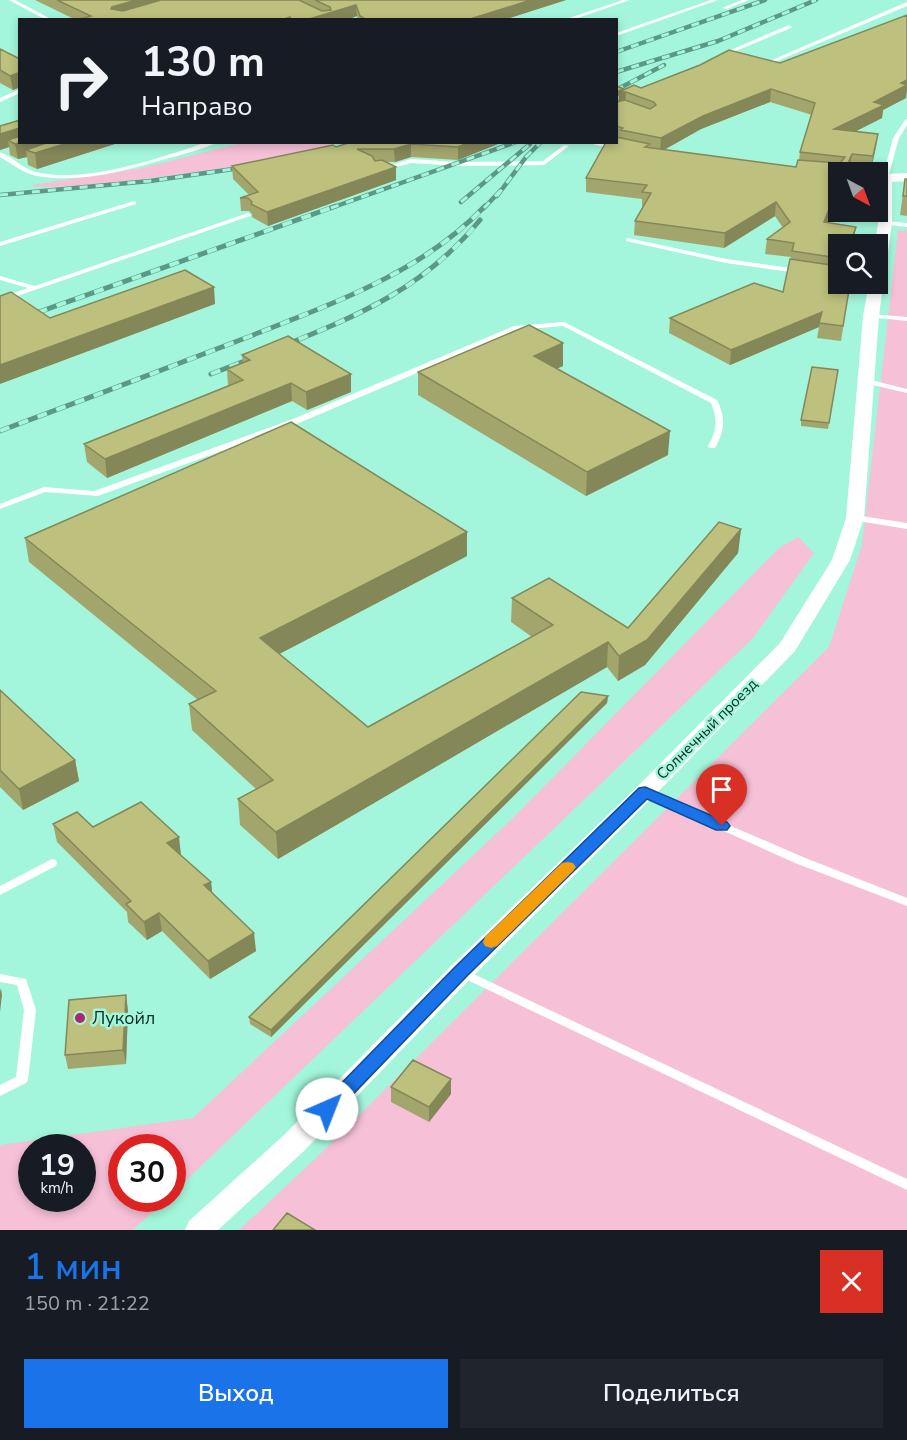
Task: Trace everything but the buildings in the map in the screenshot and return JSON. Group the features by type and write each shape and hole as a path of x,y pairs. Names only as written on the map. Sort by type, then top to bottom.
{"street":[{"path":"888,178 907,177"},
{"path":"883,234 885,223"},
{"name":"Солнечный проезд","path":"199,1230 294,1143 461,972 645,792 788,647 841,560 855,518 874,294"}],"lane":[{"path":"11,0 47,18"},
{"path":"571,18 628,0"},
{"path":"618,34 716,0"},
{"path":"725,8 747,0"},
{"path":"768,63 907,4"},
{"path":"716,58 789,27"},
{"path":"0,100 18,93"},
{"path":"887,162 896,138 907,121"},
{"path":"0,154 36,174 62,176 95,173 151,162 209,144"},
{"path":"598,144 622,149"},
{"path":"377,170 411,161 459,165 544,163 566,146"},
{"path":"0,154 10,151"},
{"path":"18,164 28,161"},
{"path":"0,244 134,203"},
{"path":"0,300 248,215"},
{"path":"885,223 907,225"},
{"path":"628,240 726,261 805,272"},
{"path":"0,278 36,288"},
{"path":"0,285 10,281"},
{"path":"871,316 907,319"},
{"path":"0,507 44,489 95,494 296,421 518,328 564,324 714,402 723,420 719,436 712,446"},
{"path":"867,381 907,391"},
{"path":"855,518 907,526"},
{"path":"645,792 799,860 907,902"},
{"path":"0,891 52,863"},
{"path":"461,972 907,1185"},
{"path":"0,978 22,982 30,1010 22,1080 0,1091"}],"shaded area":[{"path":"237,144 334,144 263,161 187,174 73,186 36,187 31,185 138,169"},
{"path":"898,230 907,231 907,1230 239,1230 317,1157 829,647 862,545"},
{"path":"798,537 814,553 753,638 186,1181 186,1134 108,1134 108,1212 153,1212 133,1230 0,1230 0,1145 18,1142 18,1212 96,1212 96,1134 79,1134 193,1118 513,818 779,548"}],"railway":[{"path":"618,51 765,0"},
{"path":"618,71 718,41 816,0"},
{"path":"618,89 664,65"},
{"path":"331,208 510,144"},
{"path":"461,202 530,144"},
{"path":"497,196 526,157 539,144"},
{"path":"0,195 150,181 247,167"},
{"path":"484,208 501,190"},
{"path":"0,326 336,206"},
{"path":"0,431 343,299 404,268 433,250 460,230 485,206"},
{"path":"280,347 364,311 413,282 459,244 480,220"},
{"path":"211,374 258,356"}],"slow traffic":[{"path":"491,942 568,867"}],"place":[{"name":"Лукойл","path":"80,1018"}],"route":[{"path":"327,1109 461,972 645,792 722,826"}]}
